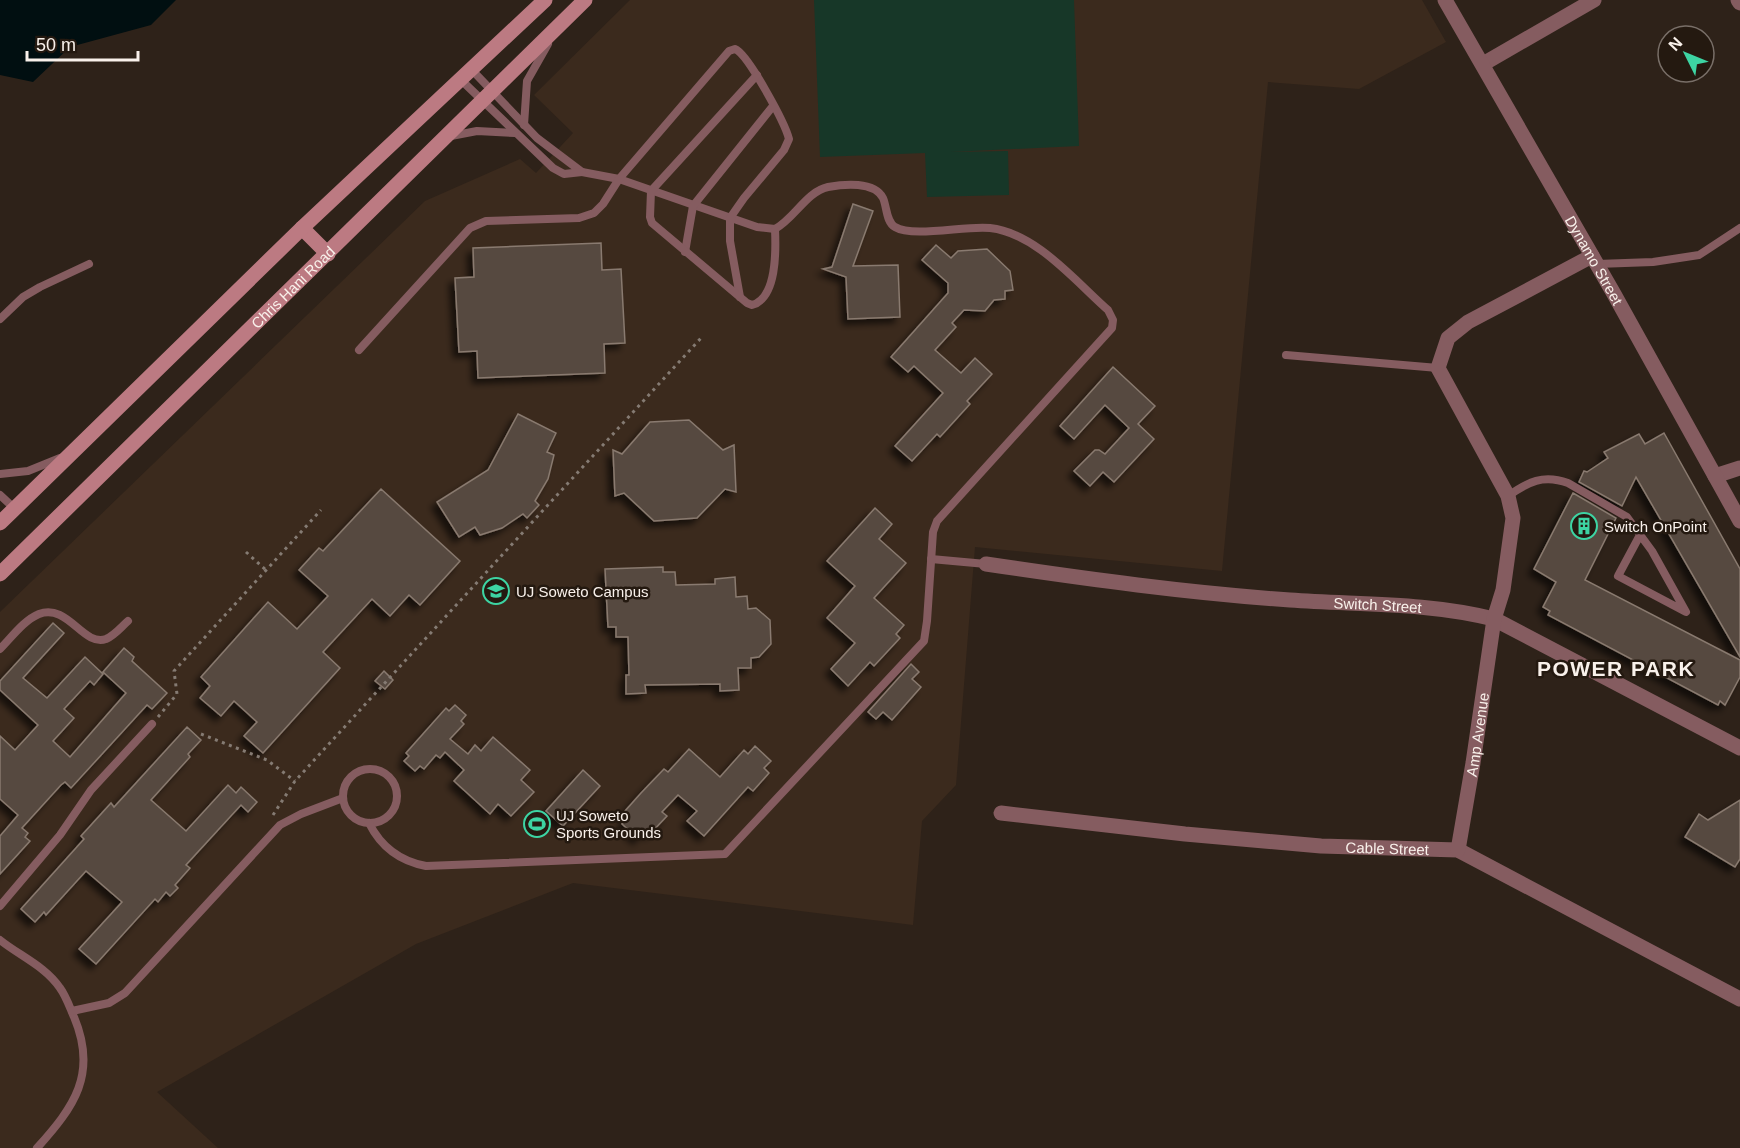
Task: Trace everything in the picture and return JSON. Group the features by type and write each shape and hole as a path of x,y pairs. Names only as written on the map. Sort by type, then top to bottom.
{"main road":[{"path":"0,523 302,228 545,0"},
{"name":"Chris Hani Road","path":"0,574 585,0"},
{"path":"302,228 328,254"}],"street":[{"name":"Dynamo Street","path":"1445,0 1595,260 1740,521"},
{"path":"1483,64 1594,0"},
{"path":"1508,496 1438,368 1448,338 1468,322 1595,260"},
{"path":"1715,476 1740,468"},
{"name":"Amp Avenue","path":"1458,850 1494,619 1503,590 1513,518 1508,496"},
{"name":"Switch Street","path":"986,564 1165,589 1291,601 1410,605 1466,612 1494,619 1740,748"},
{"name":"Cable Street","path":"1001,813 1185,834 1321,846 1458,850 1740,999"}],"lane":[{"path":"524,124 527,81 558,28"},
{"path":"359,350 470,228 486,221 587,216 594,213 603,204 619,179 729,51 738,50 757,75 788,134 787,143 730,218 730,241 740,297"},
{"path":"466,74 515,133 558,172 569,175 582,172"},
{"path":"369,823 376,836 396,856 405,861 426,866 725,854 924,641 933,532 937,521 1113,328 1112,315 1038,247 1022,237 988,228 914,231 896,228 890,223 882,196 870,188 835,186 819,190 792,217 775,229 763,229 619,179 582,172 570,165 524,124 487,97 466,74"},
{"path":"757,75 651,191 650,217 652,224 752,305 766,296 770,286 776,248 775,229"},
{"path":"685,252 693,206 773,106"},
{"path":"440,141 456,134 470,132 515,133"},
{"path":"1595,260 1653,262 1699,255 1740,228"},
{"path":"0,319 22,297 40,286 89,264"},
{"path":"1286,355 1438,368"},
{"path":"0,474 28,471 74,451"},
{"path":"1508,496 1527,483 1545,478 1557,479 1628,517 1652,551 1686,612 1618,576 1640,535"},
{"path":"0,495 15,508"},
{"path":"931,559 986,564"},
{"path":"0,649 32,618 46,612 59,614 92,638 100,640 113,634 128,621"},
{"path":"0,906 60,835 92,790 152,724"},
{"path":"370,768 387,774 397,789 395,807 390,814 382,820 369,823 356,819 350,814 343,798 347,781 361,770 370,768"},
{"path":"72,1011 117,999 280,825 319,806 343,798"},
{"path":"0,940 28,957 61,988 82,1039 82,1075 72,1103 63,1118 37,1148"}],"path":[{"path":"271,817 295,781 701,338"},
{"path":"152,724 177,694 174,670 321,510"},
{"path":"246,552 266,570"},
{"path":"201,734 267,760 295,781"}],"shaded area":[{"path":"0,0 176,0 151,25 70,47 33,82 0,75"},
{"name":"UJ Soweto Campus","path":"630,0 1422,0 1446,42 1359,89 1268,82 1222,571 975,547 956,785 922,821 913,925 573,883 416,944 157,1092 218,1148 0,1148 0,612 425,201 520,159 536,173 573,133 534,95"}],"green space":[{"path":"814,0 1074,0 1079,146 950,152 1008,151 1009,195 927,197 925,153 820,157"}],"building":[{"path":"853,204 873,211 853,266 898,265 900,317 848,319 846,277 823,269 832,267"},
{"path":"601,243 602,270 621,269 625,343 604,344 605,373 478,378 477,351 459,352 455,278 474,277 473,248"},
{"path":"936,245 951,258 958,251 987,249 1010,271 1013,290 1005,291 1005,299 994,300 985,311 964,310 952,323 956,327 935,350 961,373 975,358 992,374 967,401 970,404 940,437 937,434 912,461 895,446 943,393 914,366 908,372 891,357 948,293 948,283 922,260"},
{"path":"1113,367 1155,406 1138,424 1154,439 1114,482 1103,472 1090,486 1074,471 1095,450 1105,454 1129,428 1105,405 1074,439 1060,426"},
{"path":"518,414 556,433 547,452 554,455 548,479 535,501 539,505 527,518 523,514 502,528 480,535 475,527 459,537 437,502 488,470"},
{"path":"689,420 723,450 734,445 736,492 725,489 697,518 654,521 624,493 615,496 613,450 622,454 650,422"},
{"path":"1664,433 1740,569 1740,657 1636,477 1622,506 1579,482 1584,471 1587,472 1608,458 1604,452 1639,434 1645,444"},
{"path":"381,489 460,561 420,605 409,595 390,616 372,599 323,652 340,668 263,753 244,736 257,722 234,701 221,716 200,698 210,686 201,677 268,602 297,629 328,596 299,570 319,548 323,551"},
{"path":"1573,493 1616,518 1585,580 1740,660 1740,677 1725,705 1720,701 1718,705 1548,615 1550,611 1543,607 1556,582 1534,569"},
{"path":"875,508 892,524 879,539 906,563 874,598 904,625 896,634 900,638 874,666 870,662 848,686 831,669 855,643 827,618 855,586 827,561"},
{"path":"663,567 663,572 675,572 676,585 715,584 715,579 735,577 736,597 747,596 748,609 756,608 770,620 771,644 759,657 751,658 751,668 738,668 739,690 720,691 720,684 645,685 646,693 626,694 626,675 629,675 628,637 616,637 616,627 608,627 605,569"},
{"path":"53,623 64,633 23,678 47,698 85,657 103,674 94,685 90,681 64,709 74,718 53,741 70,757 126,693 103,672 124,648 134,657 132,661 167,693 152,709 147,705 71,788 65,782 61,785 22,828 28,833 25,837 30,841 0,874 0,836 18,815 0,799 0,736 15,750 38,725 0,690 0,681"},
{"path":"911,664 919,672 912,679 921,687 892,720 883,712 876,719 868,712"},
{"path":"384,671 393,680 385,689 375,681"},
{"path":"455,705 466,715 461,721 464,724 450,739 468,754 475,745 481,751 493,737 530,770 521,780 534,792 511,816 498,804 490,814 454,781 464,770 445,752 440,758 436,755 424,769 420,766 415,771 404,761 409,756 406,753 446,708 449,711"},
{"path":"187,727 201,740 188,754 190,757 151,800 186,831 228,785 236,793 241,787 257,802 248,812 241,805 186,865 190,868 175,885 178,888 170,896 166,892 158,902 155,899 96,964 79,949 122,902 86,871 46,915 44,912 35,922 21,909 84,839 81,836 111,803 114,807"},
{"path":"755,746 771,761 764,768 769,773 753,791 748,787 704,836 687,821 697,811 678,795 662,812 667,816 650,834 646,830 638,839 622,824 629,815 625,811 641,793 664,769 668,772 689,749 720,777 744,750 748,754"},
{"path":"583,770 600,786 563,826 546,811"},
{"path":"1740,800 1740,859 1735,867 1685,837 1699,814 1708,820"}],"place":[{"name":"Switch OnPoint","path":"1584,526"},
{"name":"UJ Soweto Campus","path":"496,591"},
{"name":"UJ Soweto Sports Grounds","path":"537,824"}],"district":[{"name":"POWER PARK","path":"1616,668"}]}
